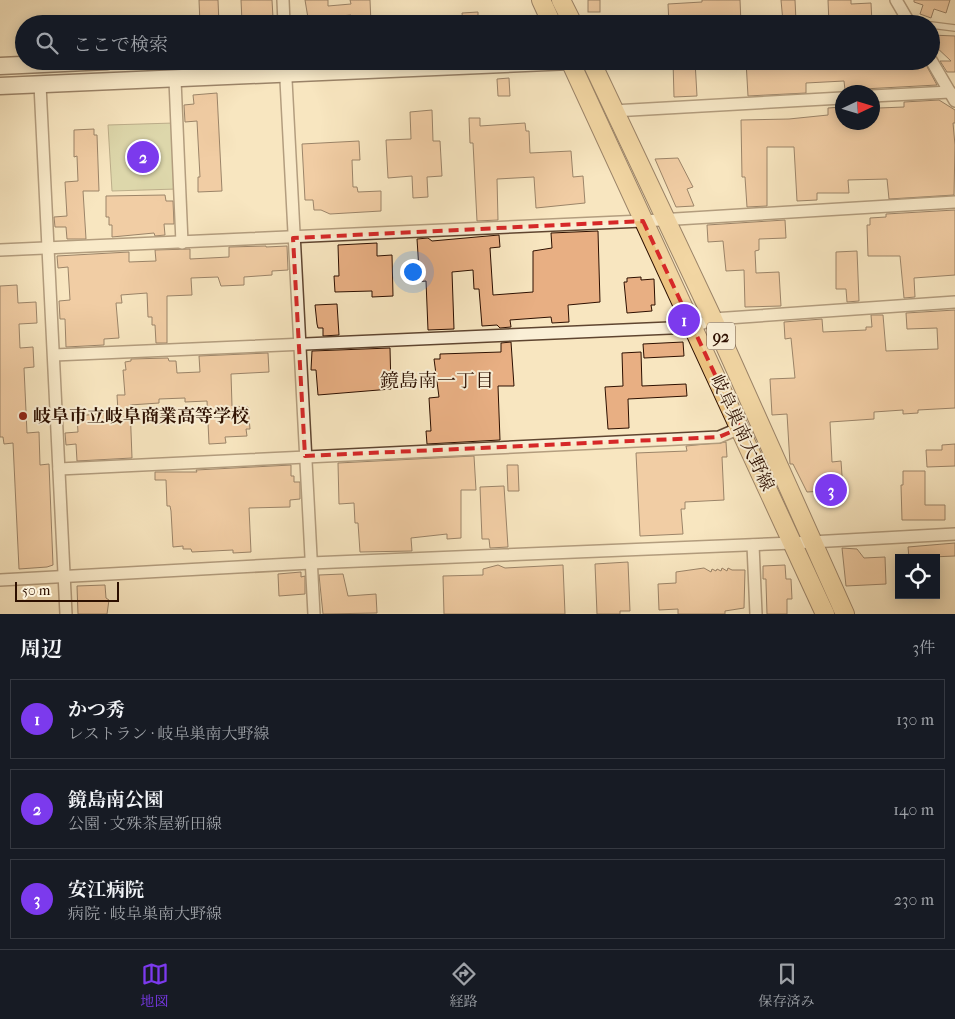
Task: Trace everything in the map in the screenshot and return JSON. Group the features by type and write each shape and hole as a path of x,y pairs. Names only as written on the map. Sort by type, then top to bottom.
{"main road":[{"path":"541,0 548,15"},
{"path":"561,0 568,15"},
{"path":"0,66 15,65"},
{"path":"0,86 174,80 260,70"},
{"name":"岐阜巣南大野線","path":"575,70 825,614"},
{"name":"岐阜巣南大野線","path":"595,70 713,319 845,614"}],"street":[{"path":"282,0 283,15"},
{"path":"896,0 905,15"},
{"path":"286,70 293,238 314,614"},
{"path":"937,70 953,96"},
{"path":"174,80 182,243"},
{"path":"40,85 66,614"},
{"path":"880,96 953,96"},
{"path":"613,111 835,98"},
{"path":"0,250 666,220 955,202"},
{"path":"54,355 693,327 713,319 955,302"},
{"path":"59,469 719,437 740,428"},
{"path":"0,580 311,563 753,545 955,534"},
{"path":"753,545 756,614"}],"lane":[{"path":"940,26 955,28"}],"highlighted area":[{"path":"643,221 740,428 719,437 305,456 293,238"}],"green space":[{"path":"174,123 177,189 112,191 108,125"}],"building":[{"path":"199,0 218,0 219,15 200,15"},
{"path":"241,0 272,0 273,15 242,15"},
{"path":"305,0 328,0 328,6 351,4 350,0 370,0 371,15 308,15"},
{"path":"588,0 600,0 600,12 588,12"},
{"path":"702,0 740,0 741,15 669,15 668,4 702,2"},
{"path":"781,0 795,0 796,15 782,15"},
{"path":"828,0 851,0 851,4 871,3 872,15 829,15"},
{"path":"914,0 950,0 946,13 934,9 932,15 920,14 923,5 914,2"},
{"path":"478,12 478,15 462,15 462,13"},
{"path":"940,35 955,36 955,72 947,72 940,61 951,61 940,51"},
{"path":"673,70 696,70 697,96 674,97"},
{"path":"747,70 929,70 937,85 880,88 880,85 844,85 844,81 806,83 806,93 748,96"},
{"path":"509,78 510,96 498,96 497,79"},
{"path":"217,93 222,191 198,192 198,177 200,177 197,121 185,122 184,105 194,104 193,95"},
{"path":"939,100 955,110 955,123 953,123 955,145 954,195 889,199 887,179 848,180 849,193 817,193 817,200 797,201 794,147 767,147 767,206 747,207 745,177 742,177 741,120 789,119 828,115 828,108 835,108 835,130 880,130 880,108 904,107 904,102"},
{"path":"432,110 433,141 440,141 442,176 427,177 428,197 413,198 412,176 388,178 386,140 411,139 410,112"},
{"path":"469,118 480,118 480,126 525,123 526,131 529,131 530,153 571,151 573,177 583,176 585,203 536,208 534,177 497,179 498,220 477,221 473,143 470,143"},
{"path":"94,129 94,135 97,135 99,191 83,191 86,239 67,239 66,227 55,227 54,217 67,216 65,182 78,181 77,156 74,157 74,130"},
{"path":"359,141 360,160 352,160 353,187 357,187 358,192 381,191 381,211 330,214 321,210 314,210 313,200 305,200 302,144"},
{"path":"678,158 693,187 687,189 694,206 676,207 655,159"},
{"path":"165,195 166,201 173,201 174,224 164,224 165,235 155,236 154,233 112,237 112,225 109,225 109,217 106,217 106,196"},
{"path":"955,210 955,275 914,278 915,297 904,298 900,256 868,256 867,225 870,225 870,218 886,217 886,214"},
{"path":"785,220 786,238 759,239 759,250 755,251 756,273 779,272 781,306 745,307 744,270 726,271 723,241 708,242 707,225"},
{"path":"598,231 600,302 568,305 569,322 552,323 551,317 510,320 511,327 500,328 497,325 482,326 479,289 474,289 473,270 452,272 454,329 428,330 426,281 416,282 414,270 419,270 417,239 428,238 432,241 499,235 500,247 490,248 493,295 533,292 533,251 552,248 551,233"},
{"path":"377,243 377,256 392,255 393,296 372,297 372,291 335,292 334,276 339,276 338,245"},
{"path":"287,246 288,270 272,271 272,275 244,277 244,285 221,286 218,277 191,278 192,295 167,296 167,343 156,343 155,325 152,325 152,317 148,317 147,293 121,295 122,303 116,303 119,338 104,339 104,345 66,347 65,319 60,319 59,301 70,300 68,267 58,268 57,256 129,252 129,262 156,261 155,250 190,249 190,259 229,257 229,247"},
{"path":"857,251 859,301 847,302 846,289 836,289 836,252"},
{"path":"641,277 641,280 654,279 655,305 651,305 652,311 627,313 624,282 627,282 627,278"},
{"path":"17,285 18,303 36,302 37,323 19,324 20,348 33,347 34,367 24,368 27,433 39,432 40,465 49,464 53,565 19,569 13,443 4,444 3,437 0,437 0,286"},
{"path":"337,304 339,335 323,336 323,328 318,328 315,305"},
{"path":"955,310 955,408 918,410 918,413 903,414 903,410 874,412 874,419 830,422 832,462 841,461 843,490 807,492 793,464 790,464 787,414 772,415 770,379 795,378 791,338 785,339 784,322 822,319 823,332 866,330 866,327 872,327 871,315 883,315 886,351 938,349 937,328 907,329 906,313"},
{"path":"511,342 514,386 498,386 500,440 427,444 426,431 431,431 429,398 439,397 434,359 440,359 440,354 501,352 501,343"},
{"path":"683,342 684,356 644,358 643,344"},
{"path":"390,348 391,389 318,395 316,370 311,370 312,351"},
{"path":"641,352 642,386 686,384 687,396 628,399 629,428 608,429 605,387 623,386 622,353"},
{"path":"268,353 269,372 231,374 232,406 248,407 250,429 246,429 247,436 225,437 226,443 209,444 207,401 185,402 185,398 159,399 159,403 130,405 132,458 77,461 76,444 66,445 65,433 78,432 77,416 118,412 117,395 125,395 123,370 126,370 125,362 131,361 131,359 168,358 169,361 176,361 177,373 200,372 199,356"},
{"path":"726,442 727,457 722,457 724,500 685,502 685,509 681,509 683,534 640,536 636,453 687,451 686,446"},
{"path":"955,444 955,466 927,467 926,450 942,450 942,445"},
{"path":"474,456 476,490 461,490 461,538 447,539 447,534 411,538 412,551 360,552 358,523 355,523 354,503 339,504 338,463"},
{"path":"291,465 291,476 294,476 294,482 300,482 300,499 290,500 290,507 249,508 251,552 233,553 233,550 192,552 191,549 183,549 183,546 173,547 171,511 170,506 167,506 166,480 155,480 155,472 197,472 196,470"},
{"path":"507,465 518,465 519,491 508,491"},
{"path":"903,471 925,471 925,505 945,505 945,520 902,520 901,485 903,485"},
{"path":"504,486 508,547 490,548 489,539 482,539 480,487"},
{"path":"955,543 955,556 909,554 908,547"},
{"path":"842,548 857,549 864,558 885,557 886,584 846,586"},
{"path":"628,562 630,611 620,611 620,614 597,614 595,564"},
{"path":"498,565 505,568 563,565 565,614 444,614 443,576 483,575 483,569"},
{"path":"785,565 786,579 791,579 792,599 787,599 787,614 767,614 766,579 763,579 763,566"},
{"path":"704,568 711,572 712,569 721,571 722,568 727,571 728,568 732,570 745,570 744,608 725,611 725,614 678,614 678,609 659,610 658,584 676,583 676,572"},
{"path":"301,572 301,577 305,576 305,594 279,596 278,574"},
{"path":"343,574 348,596 376,594 377,613 323,614 319,575"},
{"path":"105,585 106,598 109,600 107,614 78,614 77,586"}],"place":[{"name":"鏡島南公園","path":"143,157"},
{"name":"かつ秀","path":"684,320"},
{"name":"岐阜市立岐阜商業高等学校","path":"23,416"},
{"name":"安江病院","path":"831,490"}],"district":[{"name":"鏡島南一丁目","path":"437,381"}]}
